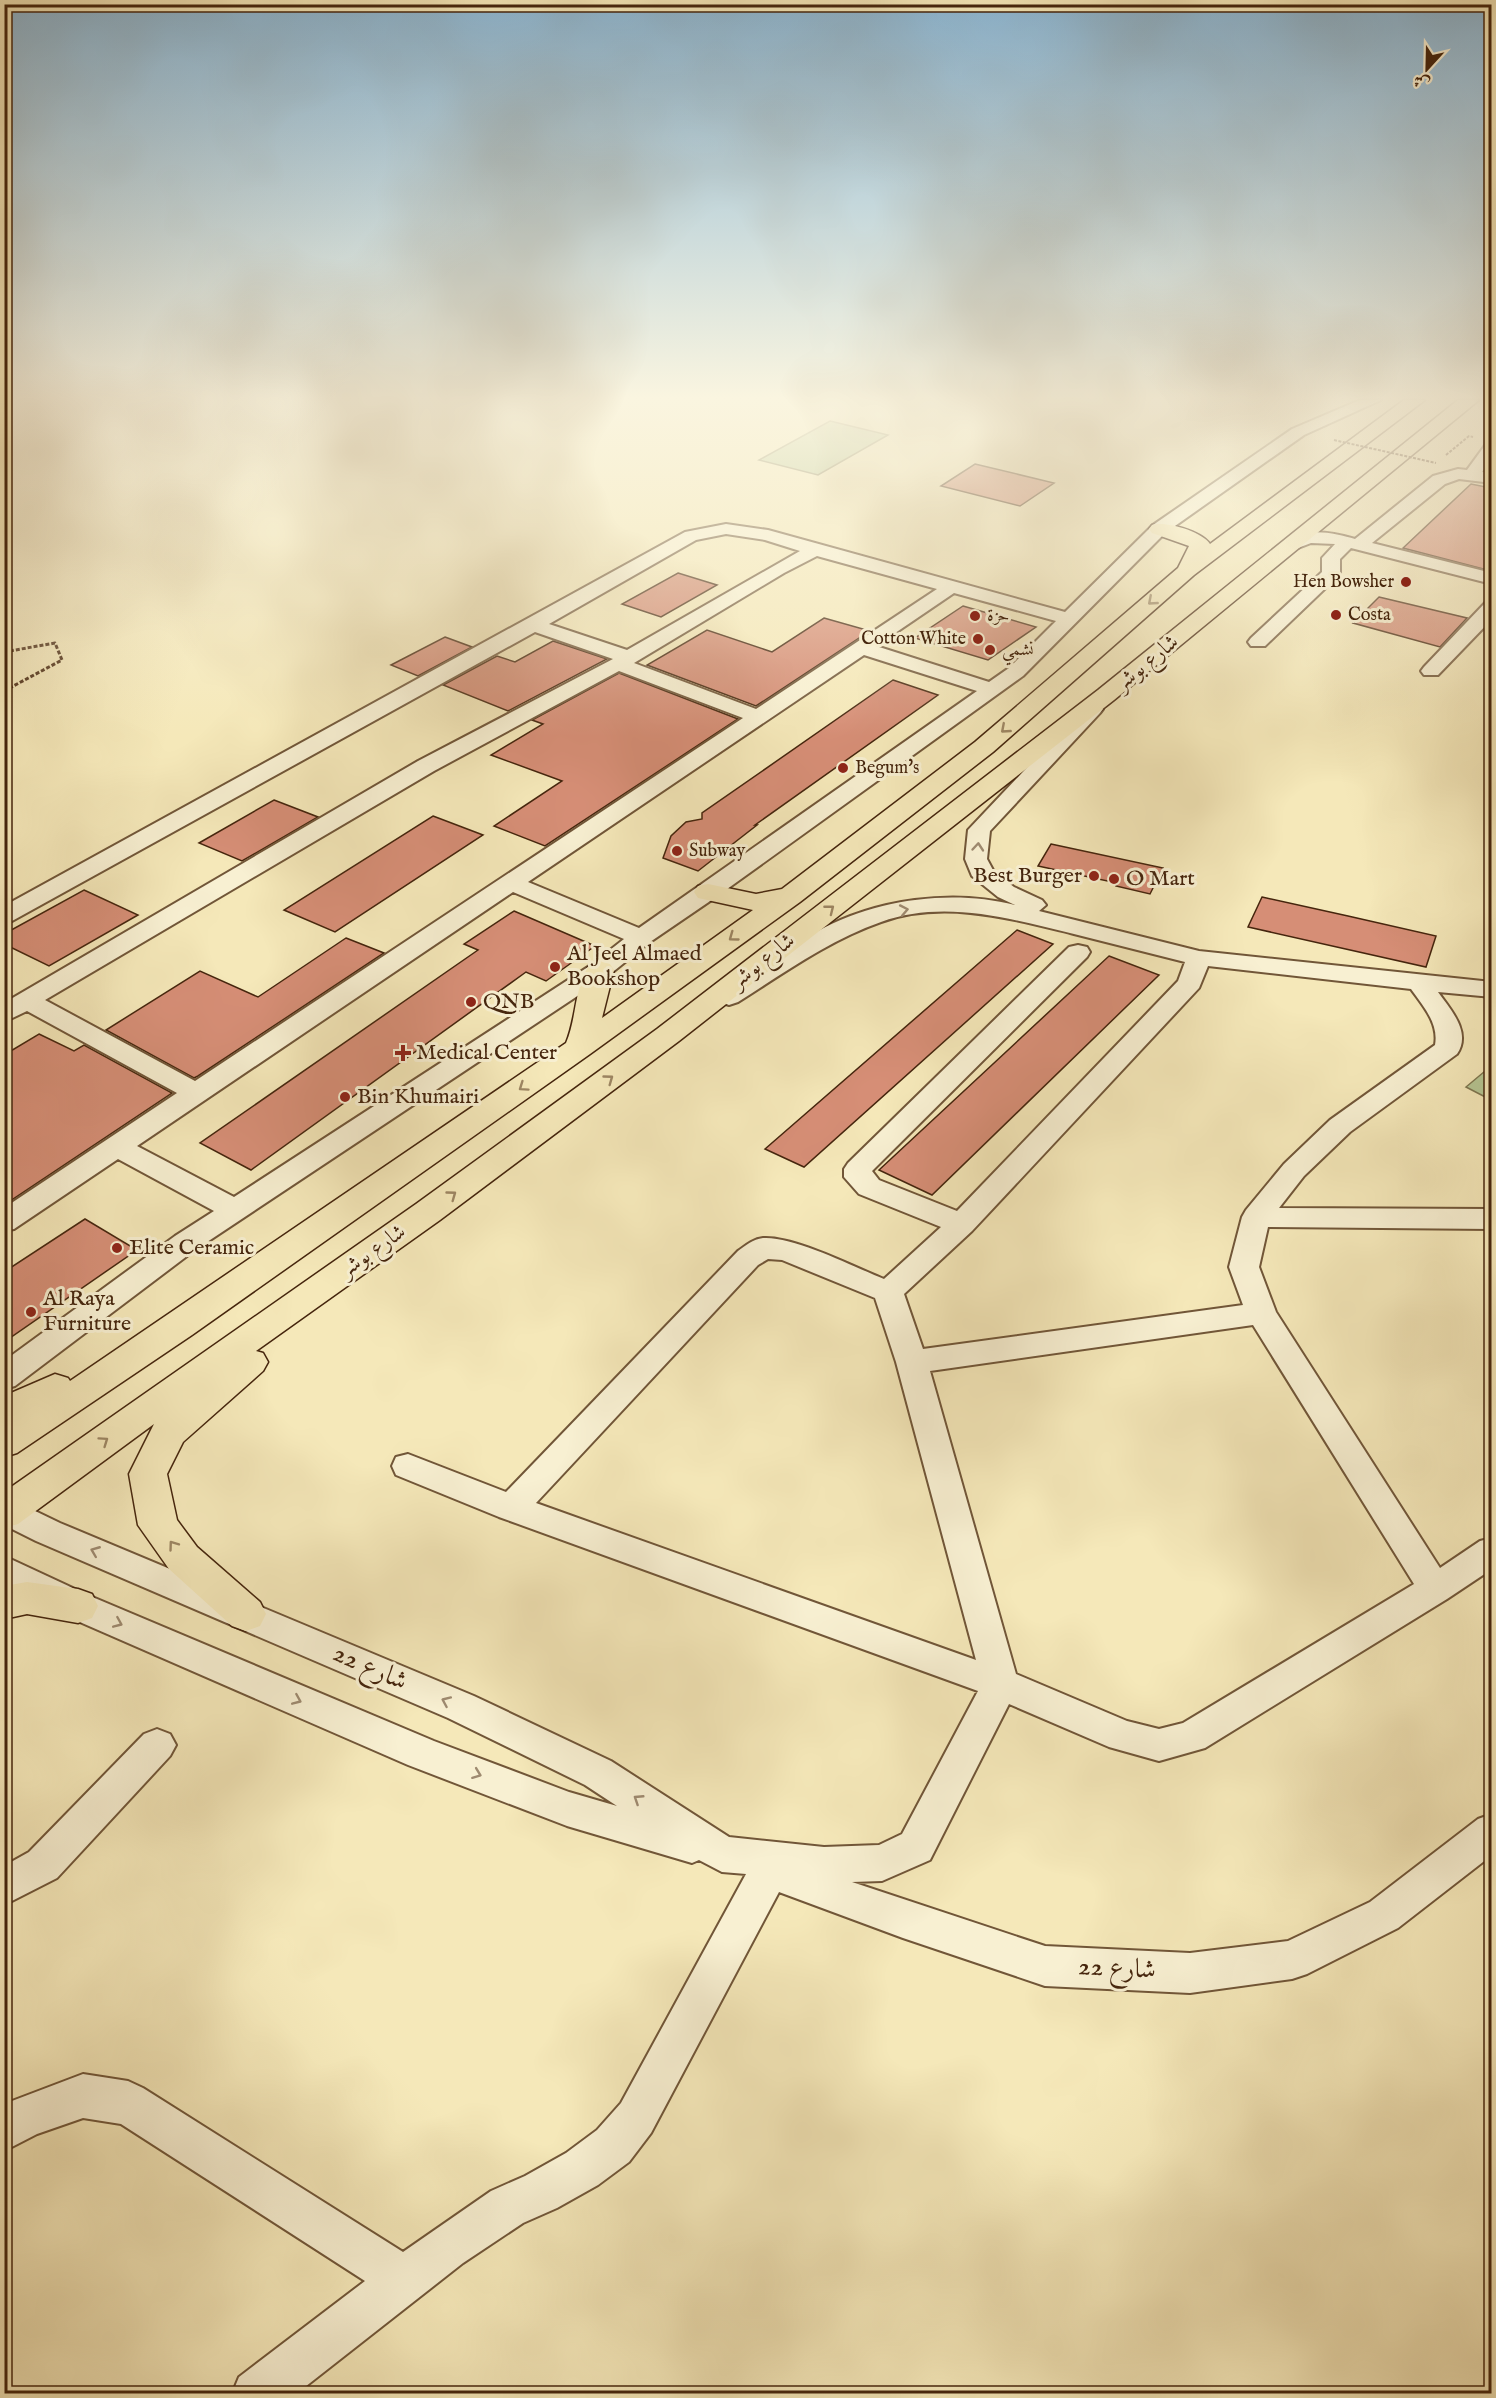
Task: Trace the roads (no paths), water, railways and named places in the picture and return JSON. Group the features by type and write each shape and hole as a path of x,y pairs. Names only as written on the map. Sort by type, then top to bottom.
{"main road":[{"name":"شارع بوشر","path":"4,1443 179,1326 579,1048 790,896 984,747 1186,571 1264,512"},
{"name":"شارع بوشر","path":"6,1511 428,1212 668,1035 1106,695 1293,544 1339,537 1363,512"},
{"path":"1159,529 1189,538 1200,544 1186,571"},
{"path":"708,892 756,902 790,896"},
{"path":"579,1048 586,1032 588,1010 600,970"},
{"path":"246,1614 183,1558 158,1525 148,1474 168,1433 428,1212"},
{"path":"4,1413 65,1381 129,1340 179,1326"},
{"path":"4,1603 27,1598 78,1606"}],"street":[{"path":"4,1378 185,1243 600,970 641,937 708,892 1016,672 1159,529 1183,512"},
{"path":"1258,642 1331,573 1332,558 1339,537 1383,512"},
{"path":"4,916 691,536 706,531 726,529 748,531 1070,619"},
{"path":"1339,537 1491,579"},
{"path":"4,1014 426,766 622,660 815,550"},
{"path":"4,1222 953,586"},
{"path":"1431,671 1491,608"},
{"path":"533,625 760,717"},
{"path":"1469,633 1491,639"},
{"path":"862,648 992,689"},
{"path":"1080,939 984,876 976,859 979,830 1106,695"},
{"path":"509,882 641,937"},
{"path":"668,1035 828,935 877,915 919,907 976,905 998,908 1080,939 1199,958 1491,990"},
{"path":"962,1224 868,1187 858,1177 858,1169 1080,939"},
{"path":"888,1292 962,1224 1190,983 1199,958"},
{"path":"1419,982 1444,1019 1450,1034 1448,1048 1340,1126 1294,1170 1256,1217 1244,1267 1261,1313 1436,1589"},
{"path":"28,1001 197,1094"},
{"path":"117,1147 234,1210"},
{"path":"1256,1217 1491,1219"},
{"path":"511,1508 748,1258 763,1248 787,1251 888,1292 912,1362 1001,1684 916,1847 882,1863 824,1865 722,1854"},
{"path":"912,1362 1261,1313"},
{"path":"408,1466 511,1508 1001,1684 1122,1736 1159,1745 1192,1737 1436,1589 1491,1551"},
{"name":"شارع 22","path":"6,1511 48,1532 461,1707 597,1773 722,1854"},
{"name":"شارع 22","path":"4,1570 78,1606 422,1753 557,1805 722,1854 903,1919 1045,1966 1190,1973 1292,1960 1384,1915 1491,1831"},
{"path":"4,1887 43,1865 157,1745"},
{"path":"256,2394 405,2280 507,2207 541,2192 582,2169 613,2146 636,2118 769,1871"},
{"path":"4,2129 25,2117 83,2096 128,2103 405,2280"}],"place":[{"name":"Hen Bowsher","path":"1406,582"},
{"name":"Costa","path":"1336,615"},
{"name":"حزة","path":"975,616"},
{"name":"Cotton White","path":"978,639"},
{"name":"نشمي","path":"990,650"},
{"name":"Begum's","path":"843,768"},
{"name":"Subway","path":"677,851"},
{"name":"Best Burger","path":"1094,876"},
{"name":"O Mart","path":"1114,879"},
{"name":"Al Jeel Almaed Bookshop","path":"555,967"},
{"name":"QNB","path":"471,1002"},
{"name":"Medical Center","path":"403,1053"},
{"name":"Bin Khumairi","path":"345,1097"},
{"name":"Elite Ceramic","path":"117,1248"},
{"name":"Al Raya Furniture","path":"31,1312"}]}
